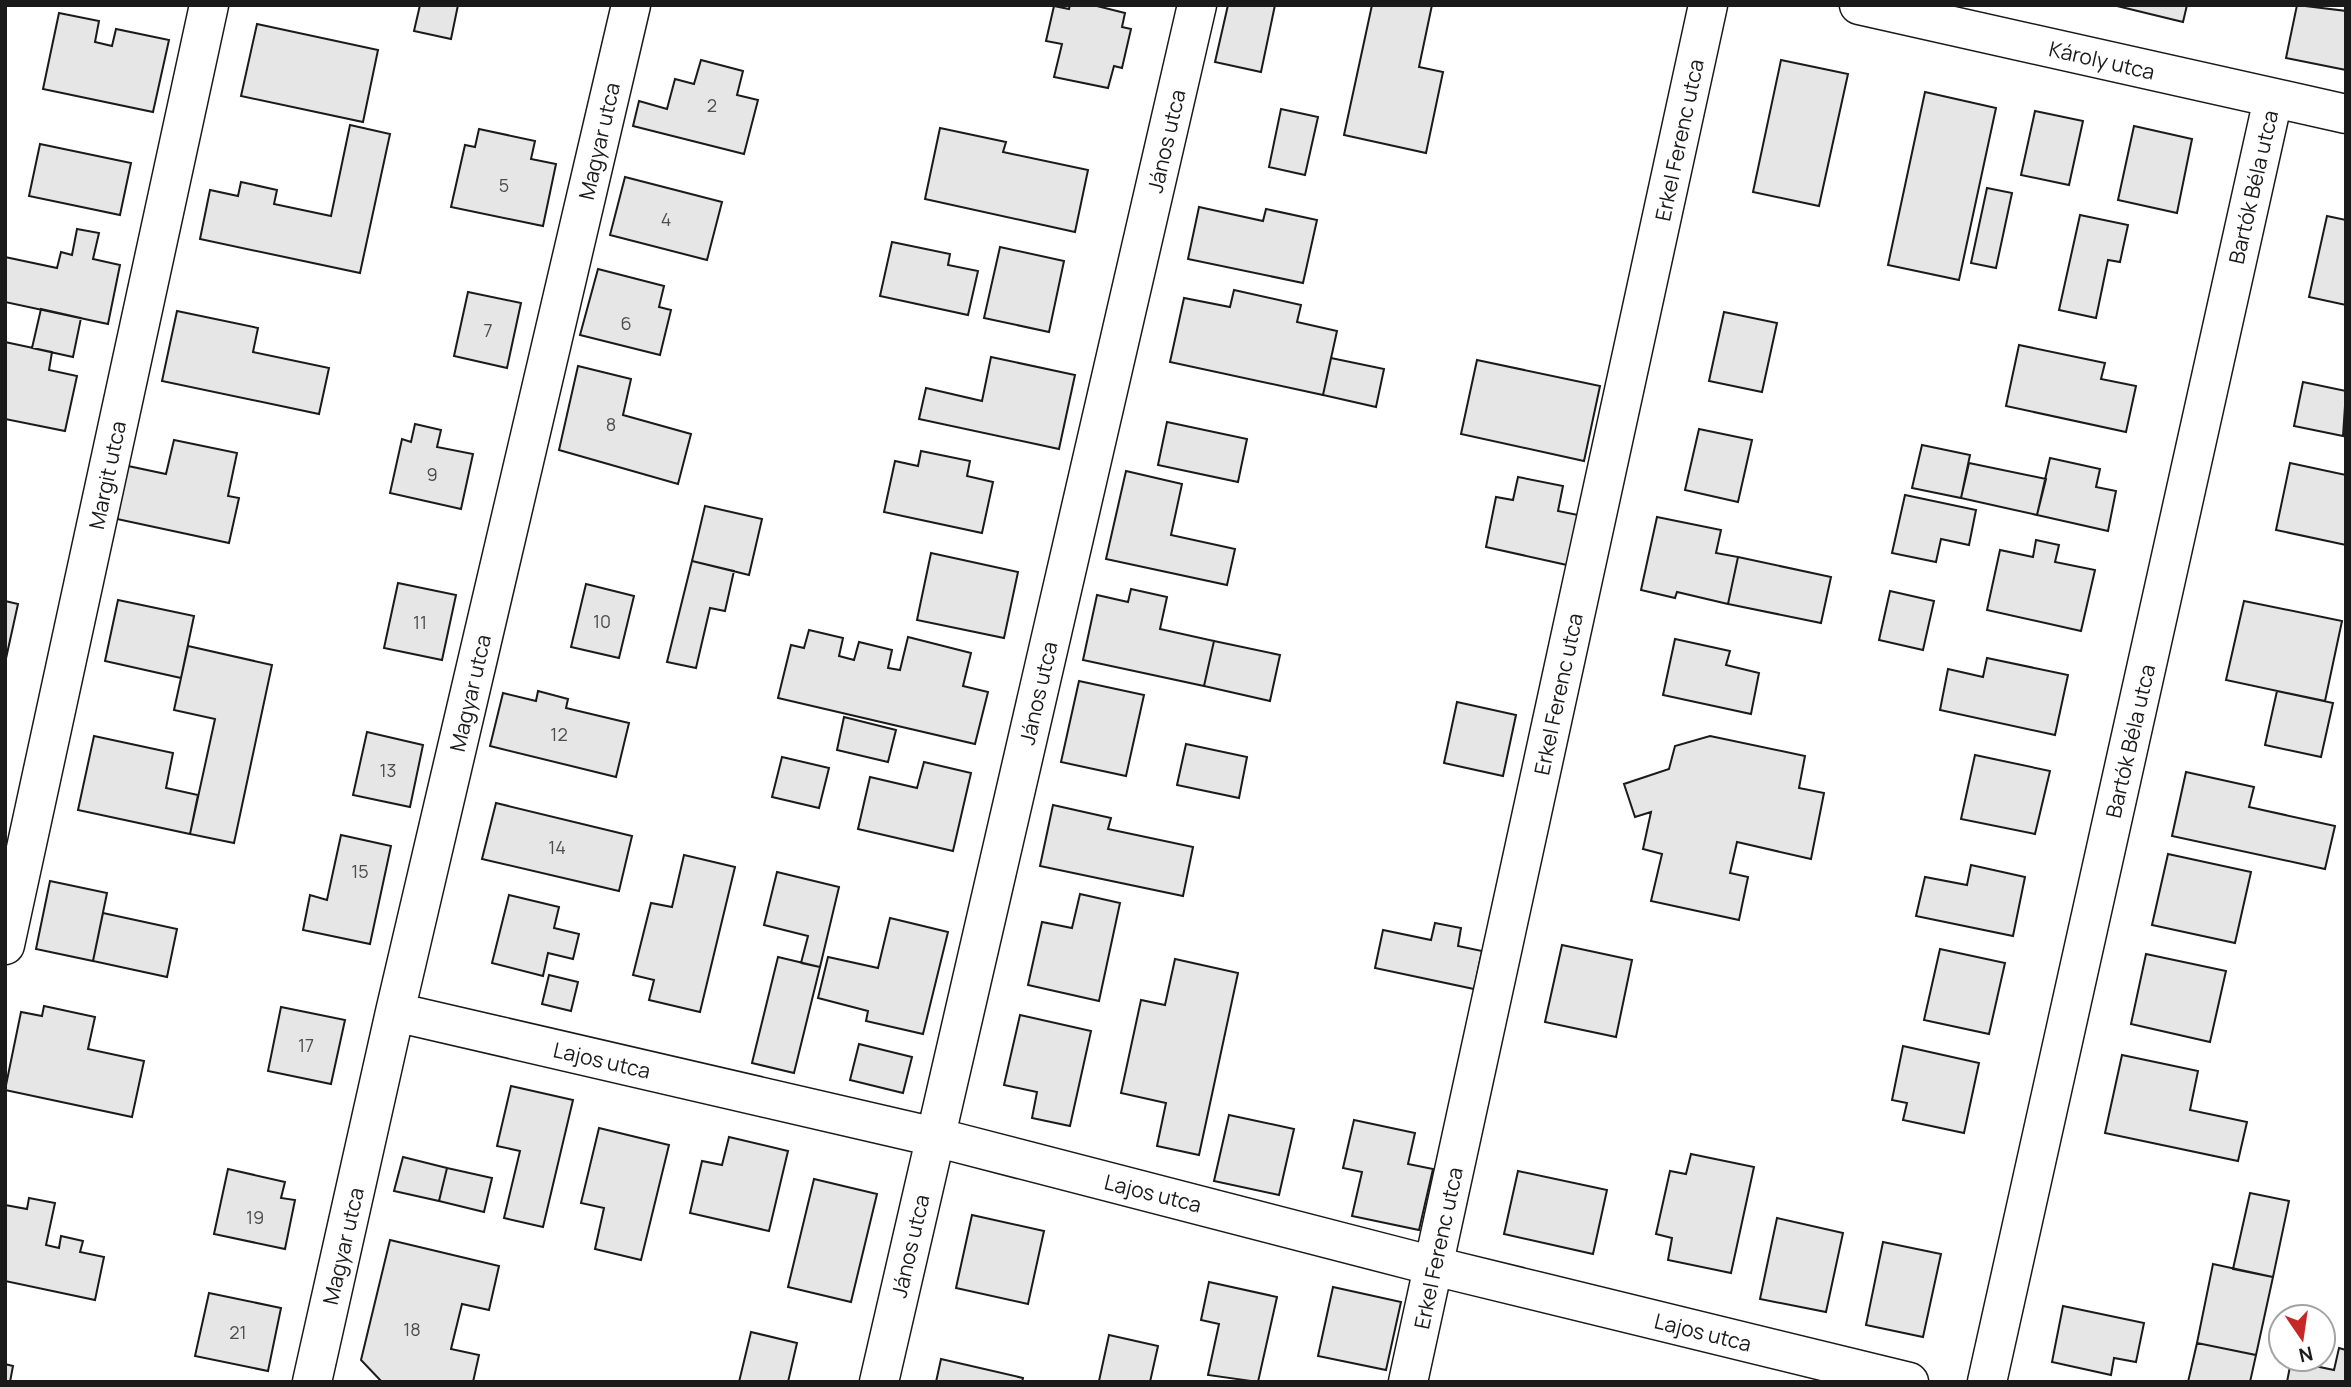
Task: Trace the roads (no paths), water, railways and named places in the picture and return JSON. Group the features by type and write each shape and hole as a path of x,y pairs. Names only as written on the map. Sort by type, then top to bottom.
{"street":[{"name":"Margit utca","path":"5,945 209,5"},
{"name":"Magyar utca","path":"312,1382 395,1012 631,5"},
{"name":"János utca","path":"879,1382 1197,5"},
{"name":"Erkel Ferenc utca","path":"1408,1382 1708,5"},
{"name":"Károly utca","path":"1859,5 1958,15 2273,99 2346,114"},
{"name":"Bartók Béla utca","path":"1987,1382 2273,99"},
{"name":"Lajos utca","path":"395,1012 935,1137 1434,1266 1909,1382"}]}
